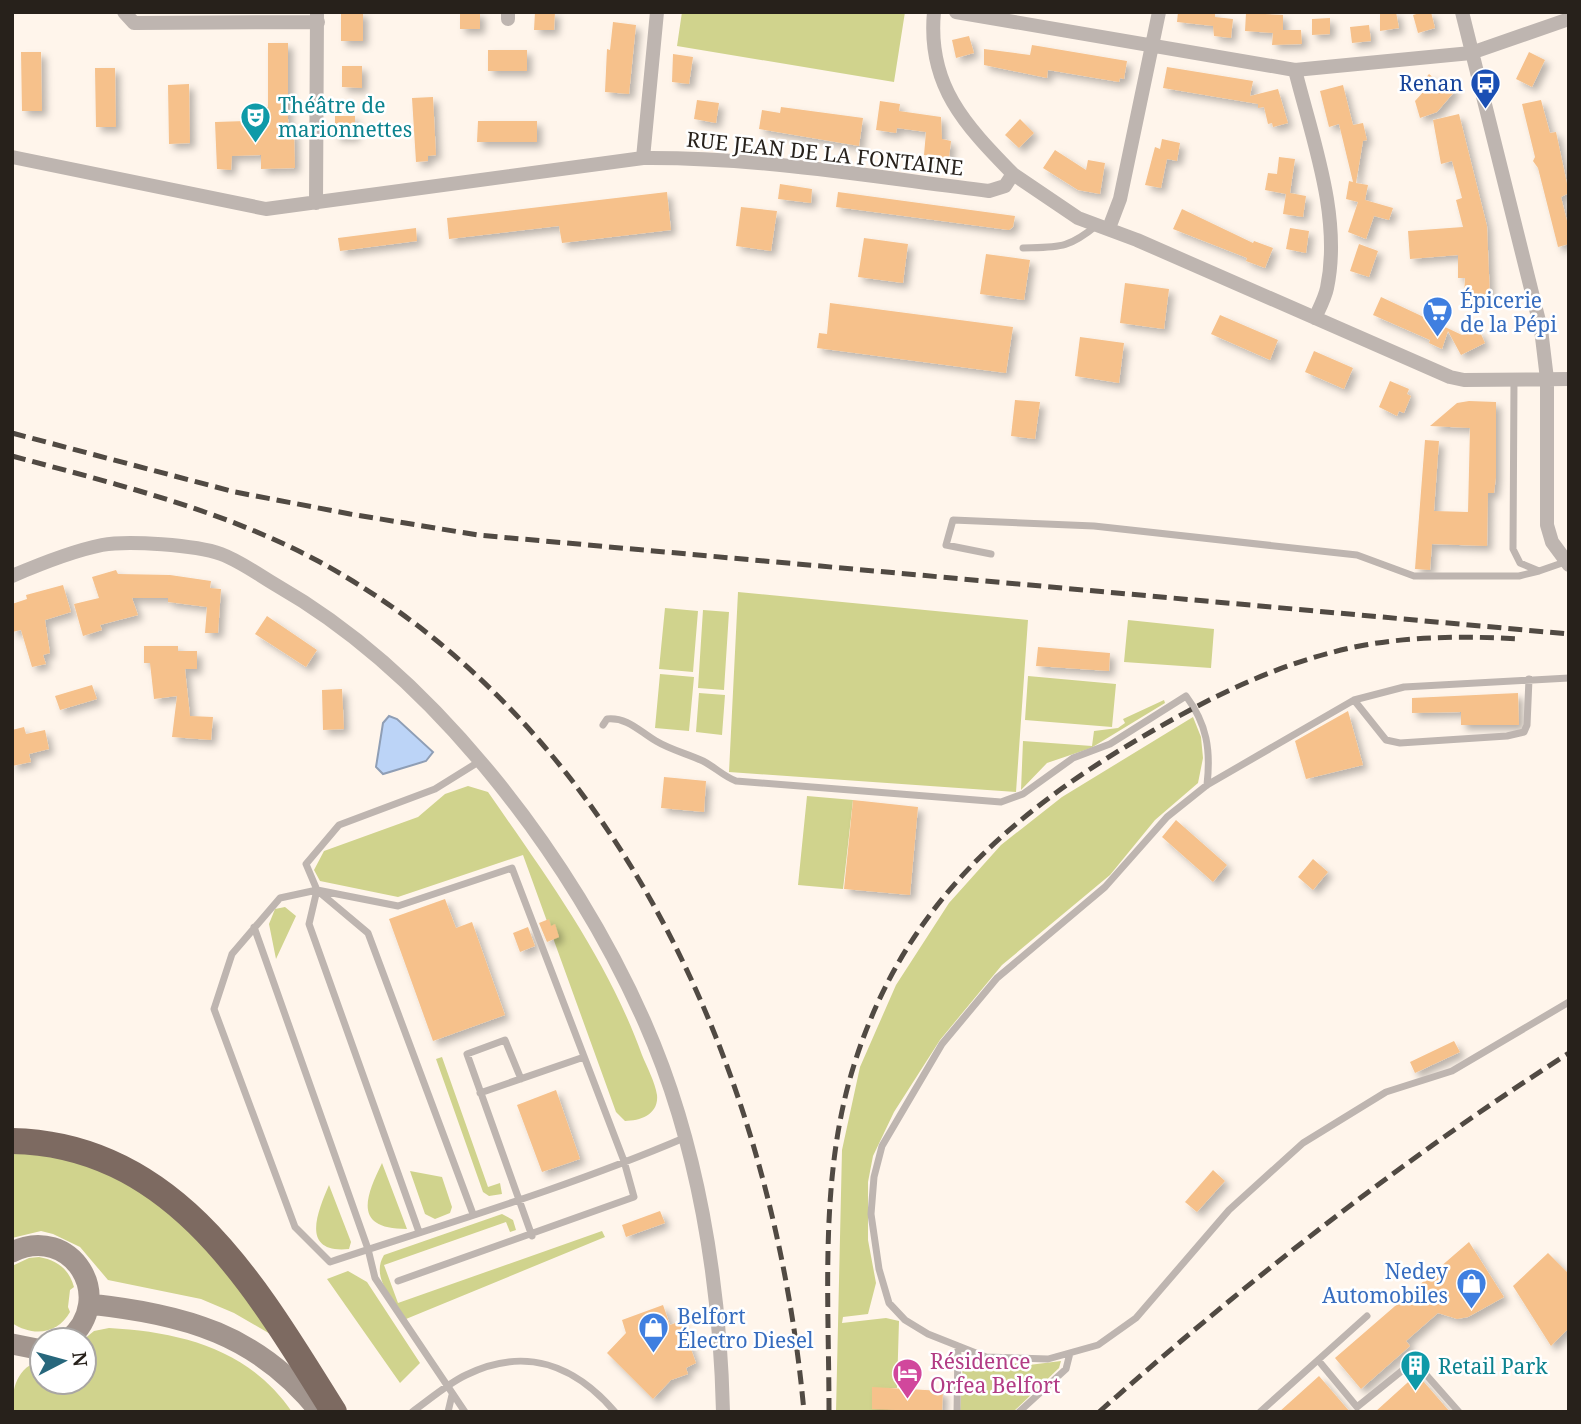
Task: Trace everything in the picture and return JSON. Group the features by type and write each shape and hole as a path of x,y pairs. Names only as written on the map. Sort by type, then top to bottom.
{"highway":[{"path":"12,1141 52,1144 116,1163 161,1190 180,1206 245,1279 334,1412"}],"main road":[{"path":"12,1252 38,1245 66,1254 85,1275 90,1304 81,1326"},
{"path":"90,1304 149,1311 192,1321 221,1333 269,1360 320,1412"}],"street":[{"path":"124,12 134,23 317,17 316,203"},
{"path":"643,158 657,12"},
{"path":"934,12 931,41 942,87 984,144 1013,174 1078,218 1450,377 1464,380 1569,379"},
{"path":"956,12 1295,70 1471,53 1569,19"},
{"path":"1103,227 1120,199 1159,12"},
{"path":"1462,12 1541,329 1547,379 1546,525 1568,561"},
{"path":"1295,70 1322,182 1330,234 1327,288 1315,318"},
{"name":"RUE JEAN DE LA FONTAINE","path":"12,157 266,209 643,158 695,158 773,164 989,191 1004,186 1013,174"},
{"path":"12,576 103,545 178,546 222,555 305,602 393,671 481,760 540,840 602,936 646,1024 684,1138 708,1247 721,1340 723,1412"}],"lane":[{"path":"1023,248 1057,247 1076,243 1103,227"},
{"path":"1514,380 1513,550 1520,563 1539,571"},
{"path":"990,554 946,545 953,520 1094,526 1357,555 1414,576 1519,576 1568,561"},
{"path":"1569,678 1404,687 1354,700 1207,785 1167,817 1104,887 996,978 942,1044 882,1146 874,1177 871,1214 879,1269 889,1303 905,1320 928,1334 986,1357 1048,1359 1098,1345 1136,1318 1229,1210 1303,1143 1386,1092 1452,1071 1569,1002"},
{"path":"1354,700 1386,740 1401,743 1507,736 1524,732 1527,725 1529,679"},
{"path":"603,725 607,719 617,718 668,747 706,762 722,776 736,781 1001,802 1023,794 1073,758 1110,744 1186,696 1205,727 1209,742 1207,785"},
{"path":"473,1214 368,933 317,890 306,864 340,825 435,789 481,760"},
{"path":"398,1281 532,1236 634,1197 624,1161 512,868 398,906 317,890 280,898 232,954 214,1009 295,1227 330,1262 518,1199 624,1161 684,1138"},
{"path":"317,890 309,924 419,1233"},
{"path":"254,928 368,1250 375,1278 464,1412"},
{"path":"521,1079 505,1040 467,1054 532,1236"},
{"path":"480,1093 584,1057"},
{"path":"1260,1412 1367,1317"},
{"path":"957,1412 958,1346"},
{"path":"1019,1412 1066,1368 1070,1353"},
{"path":"1318,1360 1357,1407 1415,1361 1459,1412"},
{"path":"412,1412 466,1375 502,1363 539,1363 567,1370 595,1388 615,1412"},
{"path":"448,1412 452,1395"}],"green space":[{"path":"682,12 905,12 894,82 677,46"},
{"path":"738,592 1028,620 1016,792 729,772"},
{"path":"665,608 698,611 693,672 659,669"},
{"path":"703,610 729,612 724,690 698,688"},
{"path":"1128,620 1214,629 1211,668 1124,662"},
{"path":"660,674 694,677 689,731 655,728"},
{"path":"1028,676 1116,684 1112,727 1025,720"},
{"path":"699,693 725,695 722,735 696,732"},
{"path":"1164,700 1165,703 1091,748 1047,763 1021,790 1023,741 1092,746 1094,731 1118,728 1125,723 1123,719"},
{"path":"1193,717 1201,737 1203,758 1198,783 1155,820 1110,875 1002,965 940,1040 894,1112 873,1156 868,1182 868,1240 876,1283 868,1314 843,1317 842,1323 886,1318 899,1321 897,1388 872,1388 872,1408 933,1412 836,1412 842,1150 860,1067 896,985 949,903 1001,845 1062,797"},
{"path":"468,786 488,792 593,951 628,1019 655,1085 657,1102 648,1115 625,1121 616,1112 523,855 398,897 320,881 314,870 324,851 418,817 445,794"},
{"path":"807,796 853,800 843,889 798,885"},
{"path":"285,907 296,916 276,959 269,924 275,909"},
{"path":"442,1057 488,1187 500,1183 502,1194 489,1196 483,1192 436,1059"},
{"path":"25,1147 129,1179 203,1236 284,1342 234,1313 201,1299 108,1280 80,1247 53,1234 41,1231 12,1238 12,1148"},
{"path":"382,1163 407,1229 378,1224 371,1217 368,1199"},
{"path":"410,1171 442,1177 452,1207 450,1213 435,1219 425,1214"},
{"path":"329,1185 351,1242 349,1249 333,1249 323,1245 318,1238 317,1218"},
{"path":"502,1214 513,1220 516,1230 510,1232 506,1222 384,1265 398,1303 602,1231 605,1237 406,1319 382,1280 380,1264 384,1255"},
{"path":"29,1258 51,1260 61,1266 74,1287 70,1290 70,1312 57,1326 28,1326 28,1330 12,1323 12,1266"},
{"path":"348,1271 367,1282 420,1363 400,1383 327,1279"},
{"path":"109,1328 162,1334 211,1348 255,1373 275,1390 292,1412 12,1412 17,1380 28,1367 28,1396 98,1396 98,1330"},
{"path":"966,1358 1029,1365 1061,1361 1059,1368 1013,1412 960,1412 963,1361"}],"water":[{"path":"389,716 397,719 433,752 426,761 383,774 376,767 383,723"}],"building":[{"path":"341,12 363,12 363,41 341,41"},
{"path":"460,12 480,12 480,29 460,29"},
{"path":"535,12 555,12 554,30 534,30"},
{"path":"1178,12 1215,13 1215,17 1233,19 1231,38 1214,36 1213,26 1177,22"},
{"path":"1380,12 1396,12 1399,28 1380,31"},
{"path":"1431,12 1435,28 1418,33 1413,15"},
{"path":"1246,13 1283,15 1283,30 1301,30 1302,44 1272,45 1273,33 1245,31"},
{"path":"1330,18 1330,34 1312,35 1312,19"},
{"path":"613,22 636,25 629,94 605,92 607,49 610,50"},
{"path":"1369,25 1371,41 1352,43 1350,27"},
{"path":"969,36 974,53 956,58 952,40"},
{"name":"Théâtre de marionnettes","path":"268,43 288,43 288,119 289,131 294,131 295,168 261,169 261,155 232,156 231,170 217,169 215,122 246,121 245,107 268,107"},
{"path":"1032,45 1127,61 1124,79 1120,78 1119,82 1048,70 1047,78 984,65 984,49 1030,55"},
{"path":"488,50 527,50 527,71 488,71"},
{"path":"21,52 41,52 42,111 22,111"},
{"path":"1529,52 1545,60 1532,87 1516,79"},
{"path":"673,54 693,57 689,84 672,82"},
{"path":"342,66 362,66 362,88 342,87"},
{"path":"1167,67 1253,81 1250,96 1278,89 1288,123 1273,127 1272,123 1268,124 1264,107 1258,108 1258,104 1163,88"},
{"path":"95,68 115,68 116,127 96,127"},
{"path":"1429,74 1440,83 1449,82 1455,91 1437,112 1420,118 1415,101 1425,90 1419,86"},
{"path":"189,84 190,143 169,144 168,85"},
{"path":"1343,85 1353,125 1363,123 1367,140 1363,141 1356,183 1368,185 1365,200 1393,208 1389,220 1374,216 1366,239 1348,232 1358,202 1346,199 1349,181 1353,182 1339,124 1329,127 1320,91"},
{"path":"433,97 436,155 428,156 428,161 416,162 412,98"},
{"path":"697,100 719,103 716,123 694,119"},
{"path":"1541,100 1550,133 1556,132 1569,193 1561,197 1569,229 1569,244 1558,247 1538,168 1533,161 1535,157 1522,104"},
{"path":"880,101 900,104 899,111 941,117 942,139 951,141 949,158 924,155 926,132 897,128 896,133 876,130"},
{"path":"781,107 863,118 859,146 759,129 762,110 780,113"},
{"path":"1459,114 1487,226 1490,298 1464,297 1465,278 1458,278 1458,255 1410,259 1408,231 1463,227 1456,200 1462,198 1452,161 1441,164 1433,120"},
{"path":"335,116 355,116 355,137 335,137"},
{"path":"1020,119 1034,133 1019,148 1005,135"},
{"path":"478,121 537,121 537,142 477,142"},
{"path":"1162,139 1180,143 1177,161 1167,159 1161,188 1145,185 1155,147 1160,149"},
{"path":"1055,150 1086,170 1088,160 1105,163 1100,194 1078,190 1043,168"},
{"path":"1279,157 1295,159 1290,193 1306,196 1303,217 1283,214 1286,194 1265,190 1268,173 1277,174"},
{"path":"780,184 812,189 811,203 778,199"},
{"path":"667,192 671,230 562,243 559,226 449,239 447,218"},
{"path":"838,192 1015,216 1013,227 1009,230 836,207"},
{"path":"741,207 777,211 771,251 736,246"},
{"path":"1182,209 1253,243 1254,241 1273,248 1265,268 1246,261 1247,258 1173,229"},
{"path":"416,228 417,241 340,251 338,238"},
{"path":"1290,228 1309,231 1306,253 1286,249"},
{"path":"864,238 908,244 903,283 858,277"},
{"path":"1359,244 1378,251 1369,277 1350,271"},
{"path":"986,254 1030,260 1024,300 980,294"},
{"path":"1125,283 1169,289 1164,329 1120,323"},
{"path":"1381,297 1462,335 1479,330 1485,343 1461,355 1448,331 1442,349 1429,343 1430,340 1373,315"},
{"path":"830,303 1013,327 1006,373 817,348 819,333 827,334"},
{"path":"1220,315 1278,340 1270,360 1211,334"},
{"path":"1080,337 1124,343 1119,383 1075,376"},
{"path":"1314,351 1353,368 1344,389 1305,372"},
{"path":"1390,381 1409,389 1407,394 1411,396 1404,413 1399,411 1397,416 1379,407"},
{"path":"1015,400 1040,402 1035,439 1011,436"},
{"path":"1496,402 1496,477 1494,493 1488,493 1487,546 1432,544 1430,570 1415,569 1425,440 1439,441 1434,511 1468,512 1470,428 1430,426 1457,403"},
{"path":"116,570 118,574 170,575 211,581 210,588 221,589 218,633 205,633 207,607 168,602 168,598 132,598 138,615 100,625 102,630 83,636 74,604 99,598 92,577"},
{"path":"63,585 71,612 45,620 50,653 43,655 46,664 32,667 21,630 12,632 12,604 27,599 26,595"},
{"path":"267,616 317,650 306,667 255,634"},
{"path":"144,646 178,646 178,651 197,651 197,669 185,669 190,716 213,717 211,740 172,737 177,696 154,699 150,663 144,663"},
{"path":"1038,647 1110,653 1109,671 1036,666"},
{"path":"92,685 97,699 60,710 55,696"},
{"path":"342,689 344,729 323,730 322,690"},
{"path":"1518,693 1519,725 1461,725 1461,712 1412,713 1412,698"},
{"path":"1348,711 1363,765 1306,779 1295,741"},
{"path":"24,727 26,734 45,730 49,749 29,754 31,762 12,766 12,730"},
{"path":"664,777 706,781 704,812 661,808"},
{"path":"853,800 918,807 910,895 844,889"},
{"path":"1176,820 1227,865 1213,882 1162,837"},
{"path":"1313,859 1328,872 1313,890 1298,877"},
{"path":"445,899 456,928 472,922 505,1015 433,1041 389,919"},
{"path":"549,919 551,926 555,924 559,937 547,942 539,923"},
{"path":"528,927 535,946 520,952 513,933"},
{"path":"1454,1041 1460,1052 1415,1073 1410,1062"},
{"path":"556,1090 580,1159 542,1172 517,1105"},
{"path":"1213,1170 1225,1181 1197,1212 1185,1202"},
{"path":"660,1211 665,1223 626,1237 622,1225"},
{"path":"1469,1242 1504,1297 1468,1317 1457,1319 1438,1313 1406,1341 1410,1346 1361,1389 1335,1358"},
{"path":"1548,1253 1569,1274 1569,1328 1551,1346 1513,1286"},
{"path":"663,1305 670,1325 681,1321 696,1363 686,1368 688,1374 671,1380 653,1399 607,1353 626,1333 622,1320"},
{"name":"Retail Park","path":"1417,1374 1450,1412 1375,1412"},
{"path":"1319,1376 1350,1412 1279,1412"},
{"name":"Résidence Orfea Belfort","path":"872,1387 943,1391 942,1412 872,1409"}],"railway":[{"path":"12,433 235,492 478,535 1569,634"},
{"path":"12,456 129,488 207,513 245,527 318,561 425,631 518,717 597,815 664,924 717,1040 758,1162 787,1287 804,1412"},
{"path":"829,1412 828,1237 835,1150 843,1107 854,1065 875,1008 902,957 933,910 970,868 1010,829 1102,761 1179,716 1256,678 1337,651 1384,642 1481,637 1520,639"},
{"path":"1099,1412 1327,1223 1446,1135 1569,1053"}],"place":[{"name":"Renan","path":"1486,110"},
{"name":"Théâtre de marionnettes","path":"255,144"},
{"name":"Épicerie de la Pépi","path":"1437,339"},
{"name":"Nedey Automobiles","path":"1471,1310"},
{"name":"Belfort Électro Diesel","path":"654,1355"},
{"name":"Retail Park","path":"1415,1393"},
{"name":"Résidence Orfea Belfort","path":"907,1400"}]}
